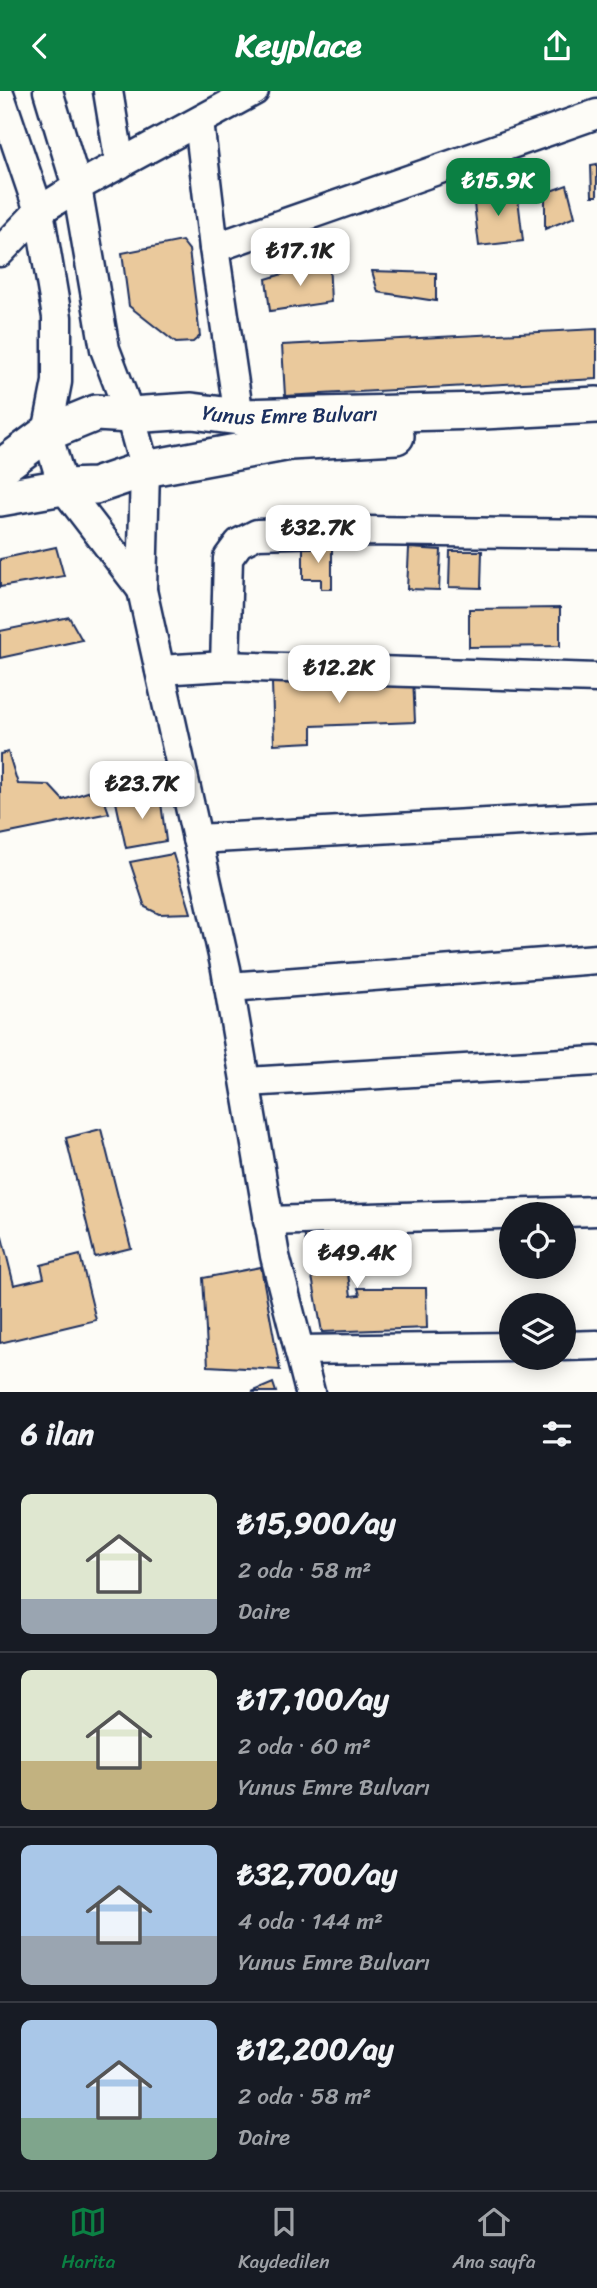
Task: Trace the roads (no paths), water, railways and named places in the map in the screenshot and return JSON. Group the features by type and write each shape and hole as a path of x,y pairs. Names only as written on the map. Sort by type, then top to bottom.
{"main road":[{"name":"Yunus Emre Bulvarı","path":"0,468 47,433 96,413 130,415 192,411 239,417 483,411 597,405"},
{"name":"Yunus Emre Bulvarı","path":"0,498 95,486 145,469 290,443 597,425"}],"street":[{"path":"48,91 77,187 105,349 130,415 145,469 142,590 229,986 268,1221 310,1392"},
{"path":"108,91 120,164"},
{"path":"0,252 39,211 77,187 254,91"},
{"path":"0,96 39,211 57,317 57,382 47,433 64,488 142,590"},
{"path":"214,248 597,114"},
{"path":"199,122 239,417"},
{"path":"225,666 228,558 239,543 257,534 366,531 597,534"},
{"path":"160,670 225,666 597,678"},
{"path":"197,839 597,817"},
{"path":"229,986 597,959"},
{"path":"247,1083 597,1061"},
{"path":"268,1221 597,1212"},
{"path":"576,1346 597,1345"},
{"path":"299,1350 499,1347"}]}
